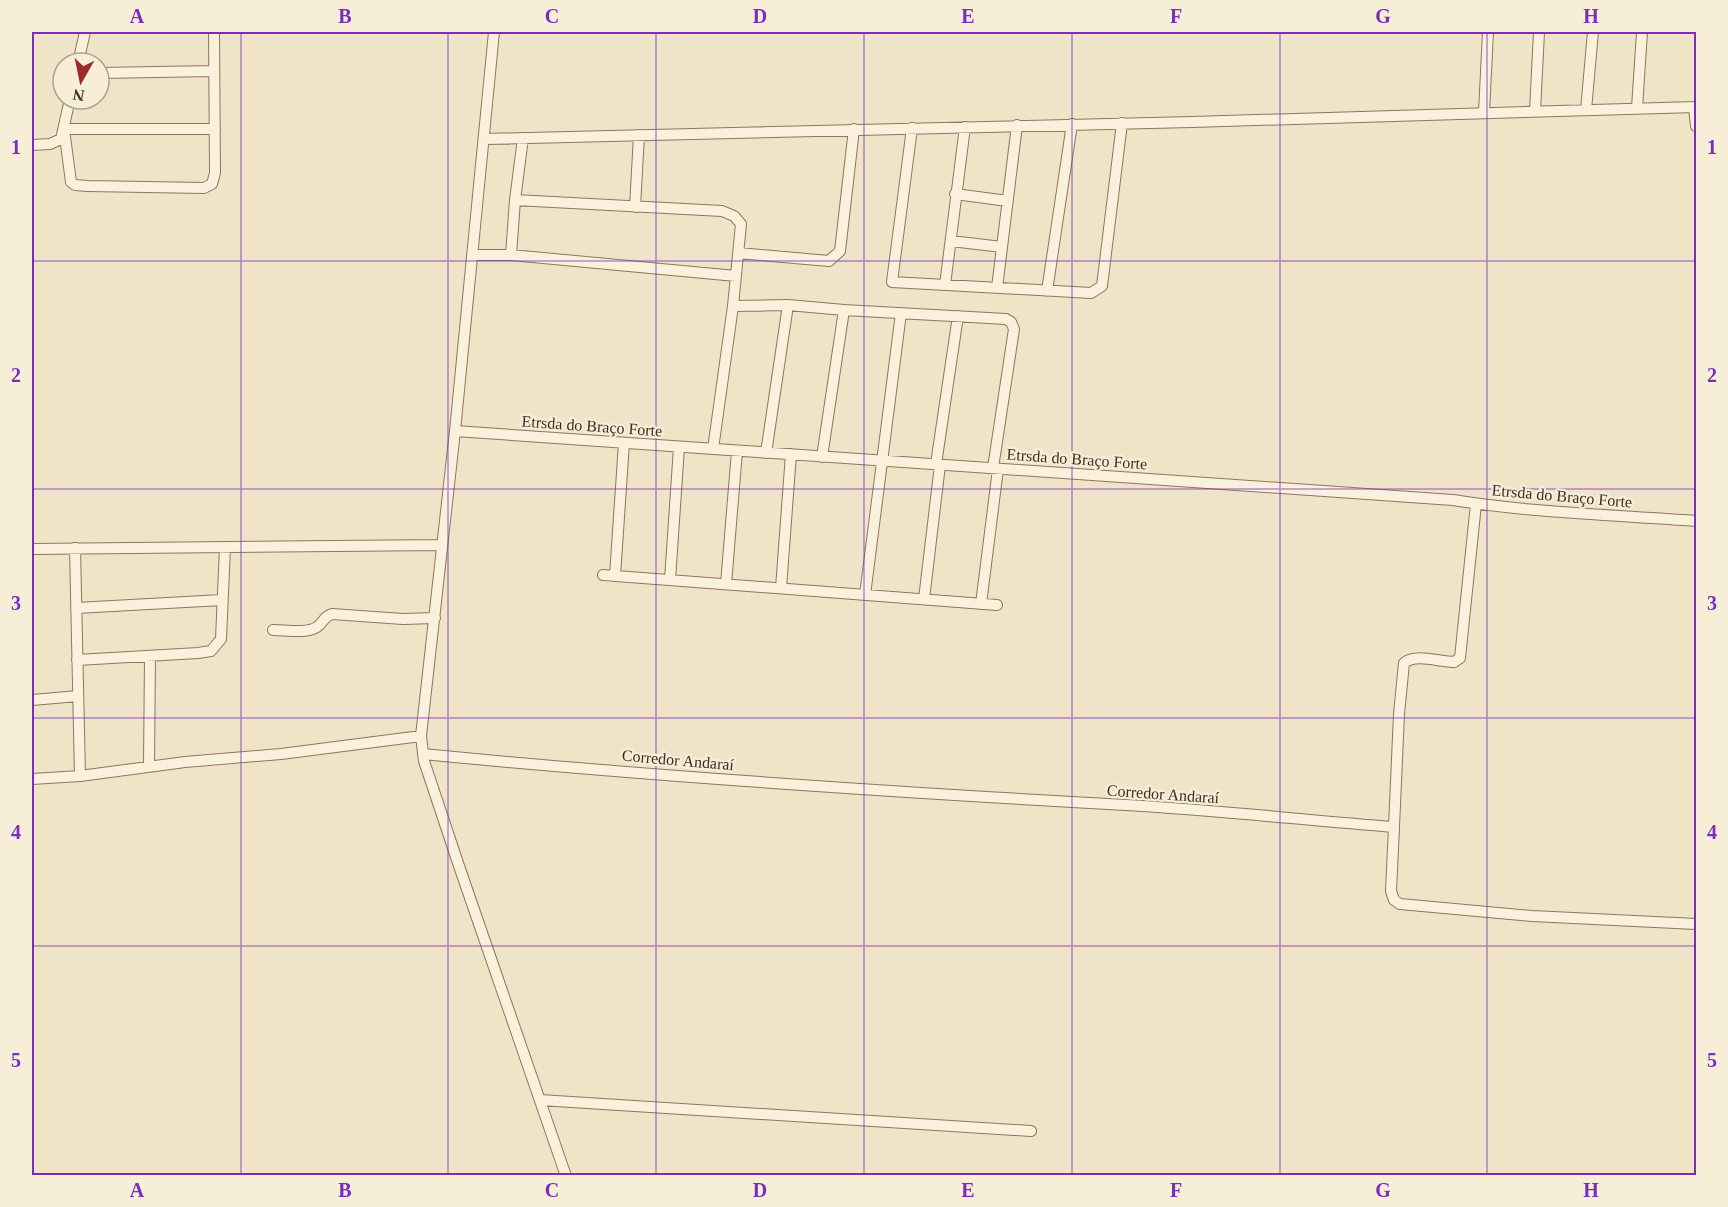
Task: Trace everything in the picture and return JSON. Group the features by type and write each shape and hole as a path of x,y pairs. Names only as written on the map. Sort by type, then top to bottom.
{"street":[{"path":"81,51 85,32"},
{"path":"64,129 69,176 75,185 204,188 212,184 215,173 214,32"},
{"path":"494,32 455,431 421,736 423,754 459,867 566,1176"},
{"path":"1484,112 1488,32"},
{"path":"1535,111 1539,32"},
{"path":"1586,110 1593,32"},
{"path":"1637,108 1642,32"},
{"path":"111,73 214,71"},
{"path":"484,139 1695,107 1696,126"},
{"path":"32,146 57,142 63,135 68,111"},
{"path":"912,128 892,282 1091,293 1102,286 1122,123"},
{"path":"1047,291 1072,124"},
{"path":"997,288 1017,125"},
{"path":"945,285 965,127"},
{"path":"64,129 215,129"},
{"path":"738,253 829,261 840,251 854,129"},
{"path":"635,207 639,135"},
{"path":"511,255 523,138"},
{"path":"955,194 1008,201"},
{"path":"515,201 722,211 734,216 741,224 733,306 712,449"},
{"path":"951,241 1002,247"},
{"path":"473,255 511,255 736,276"},
{"path":"733,306 788,305 1006,319 1011,322 1014,329 981,604"},
{"path":"766,453 788,305"},
{"path":"822,457 844,310"},
{"path":"865,595 901,313"},
{"path":"924,599 938,465 958,316"},
{"name":"Etrsda do Braço Forte","path":"455,431 1453,500 1556,513 1696,521"},
{"path":"624,443 609,575 997,605"},
{"path":"670,580 679,447"},
{"path":"726,584 737,451"},
{"path":"781,588 791,454"},
{"path":"1476,504 1460,658 1454,662 1419,658 1407,660 1404,663 1399,714 1391,891 1394,900 1400,904 1532,916 1696,924"},
{"path":"32,549 442,545"},
{"path":"77,660 211,651 220,639 225,547"},
{"path":"75,548 80,776"},
{"path":"76,608 222,600"},
{"path":"273,630 311,629 320,625 324,617 332,614 403,619 435,618"},
{"path":"149,766 150,656"},
{"path":"32,700 78,696"},
{"path":"32,779 80,776 149,766 281,754 421,736"},
{"name":"Corredor Andaraí","path":"423,754 552,766 1038,801 1128,805 1394,827"},
{"path":"540,1100 1031,1131"}]}
